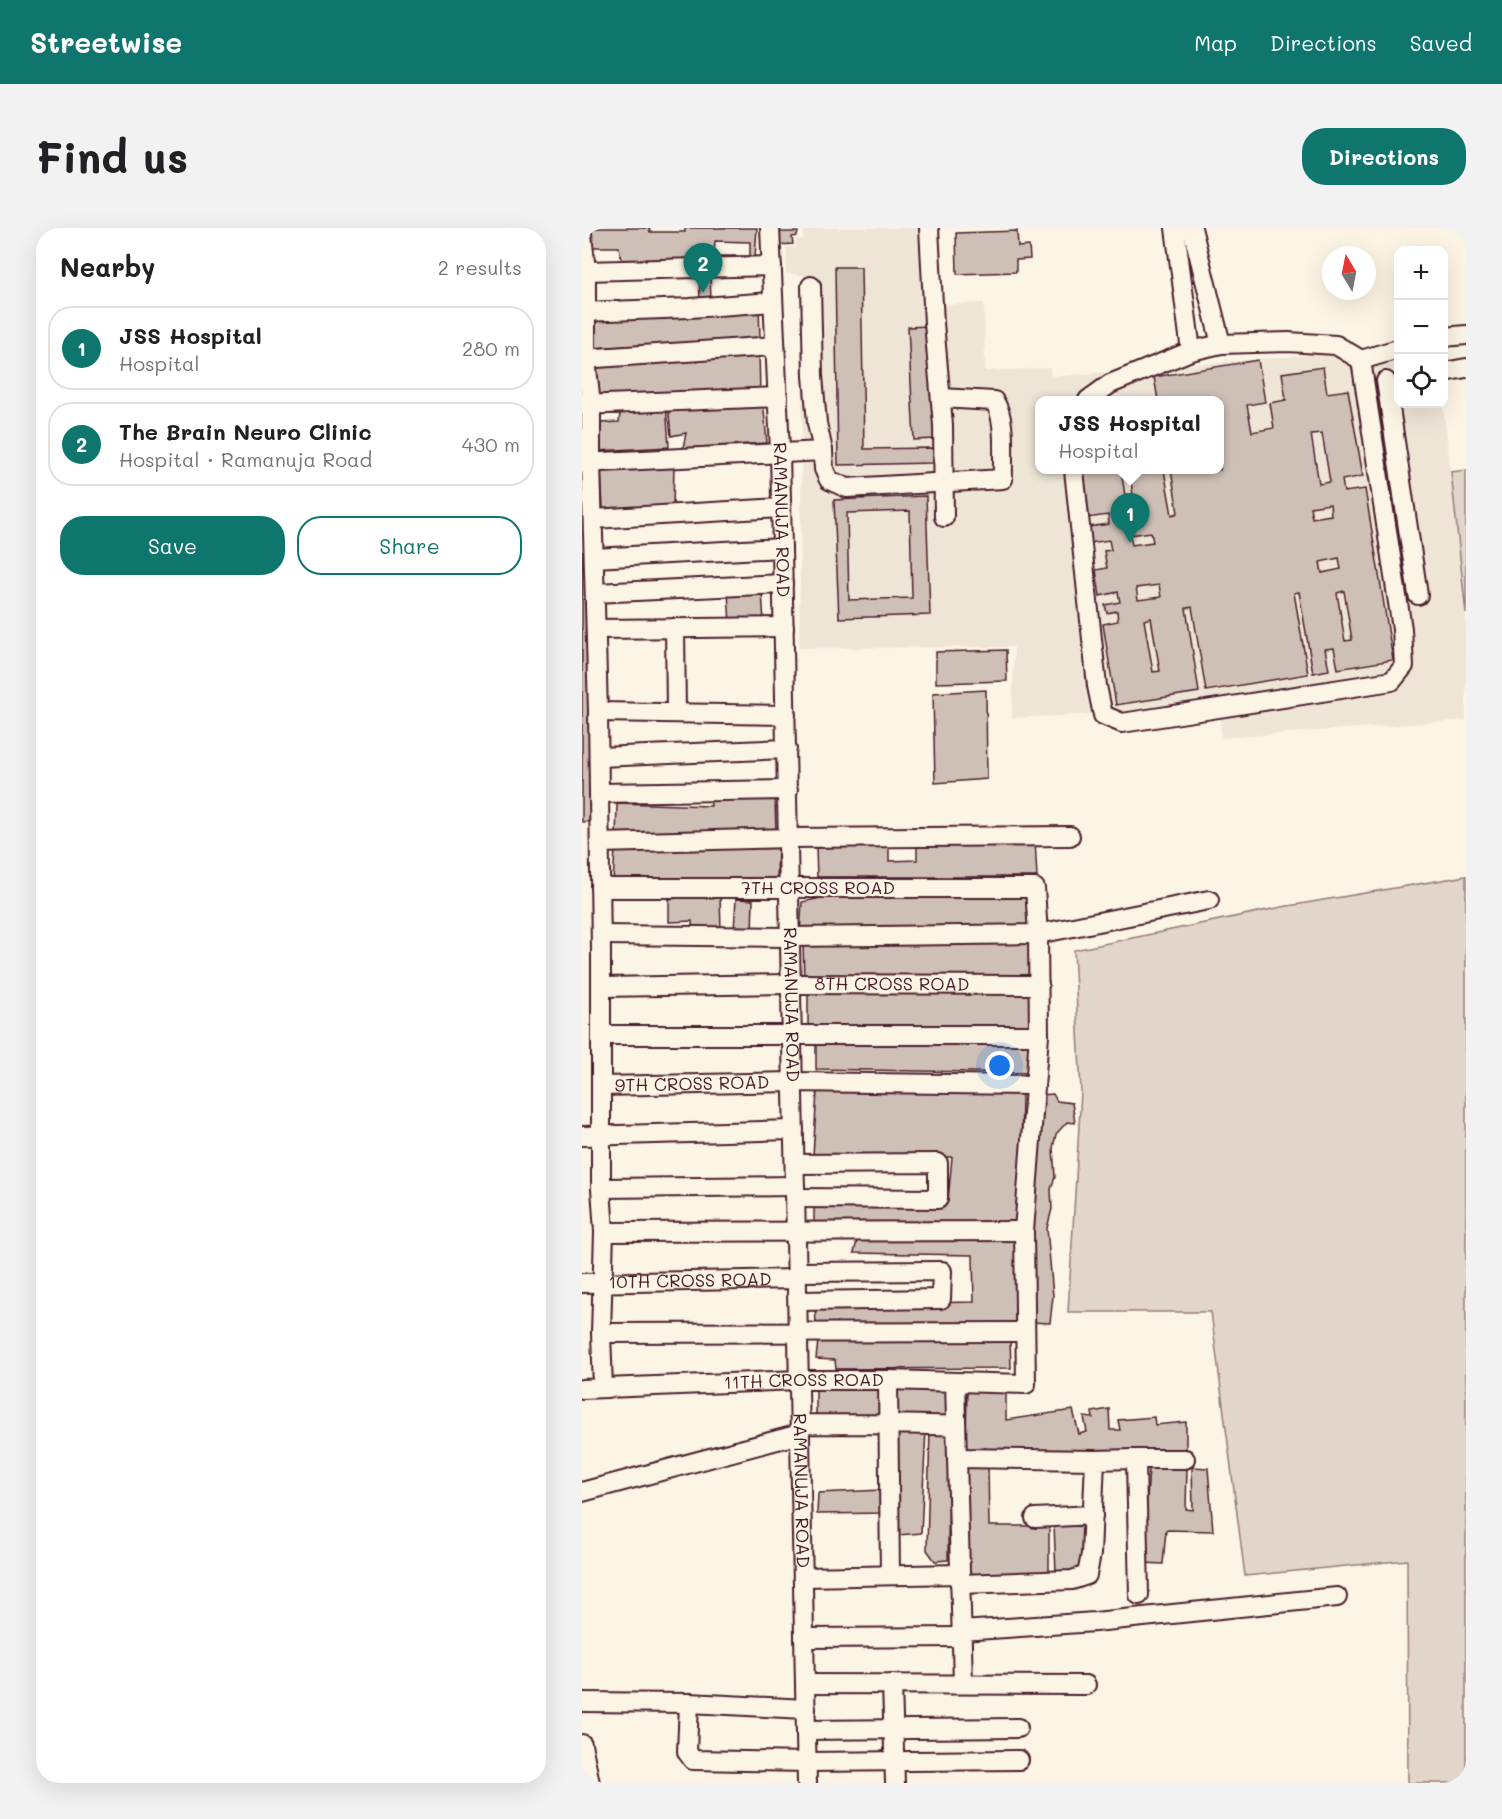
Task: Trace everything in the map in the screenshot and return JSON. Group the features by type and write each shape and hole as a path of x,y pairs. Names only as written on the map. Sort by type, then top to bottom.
{"street":[{"name":"RAMANUJA ROAD","path":"770,228 780,452 807,1783"},
{"path":"928,228 933,323 941,398 944,517"},
{"path":"1175,228 1191,351"},
{"path":"1192,228 1221,344"},
{"path":"582,234 586,271 583,311 587,405 586,463 593,519 599,757 599,793 594,835 600,888 601,935 603,1389"},
{"path":"586,271 772,266"},
{"path":"811,286 813,376 817,423 824,470 829,480 847,488 1003,479 1002,422 999,407 994,400 941,398"},
{"path":"583,311 690,308 773,302"},
{"path":"1448,337 1466,335"},
{"path":"1094,396 1110,384 1191,351 1221,344 1288,342 1336,345 1361,360 1394,350"},
{"path":"584,359 775,346"},
{"path":"1074,474 1097,686 1103,715 1122,723 1392,681 1404,666 1402,629 1361,360"},
{"path":"1448,371 1466,368"},
{"path":"1365,384 1392,380 1418,595"},
{"path":"587,405 778,397"},
{"path":"586,463 822,451"},
{"path":"593,519 781,508"},
{"path":"594,558 782,548"},
{"path":"595,593 783,584"},
{"path":"596,629 784,627"},
{"path":"675,628 676,713"},
{"path":"598,712 786,715"},
{"path":"599,757 787,749"},
{"path":"599,793 788,790"},
{"path":"594,835 789,838 1070,836"},
{"name":"7TH CROSS ROAD","path":"600,888 1035,888 1038,934"},
{"path":"601,935 790,937 1038,934 1209,900"},
{"path":"601,1333 1025,1332 1024,1231 1038,1035 1038,934"},
{"name":"8TH CROSS ROAD","path":"601,987 792,984 1039,985"},
{"path":"602,1035 1038,1035"},
{"name":"9TH CROSS ROAD","path":"602,1086 793,1082 1034,1085"},
{"path":"582,1136 794,1131"},
{"path":"601,1188 795,1192 938,1199 938,1163 795,1164"},
{"path":"604,1233 1024,1231"},
{"name":"10TH CROSS ROAD","path":"582,1282 942,1271 942,1299 798,1301"},
{"name":"11TH CROSS ROAD","path":"582,1389 799,1380 1026,1384 1025,1332"},
{"path":"888,1380 890,1575"},
{"path":"955,1382 963,1684"},
{"path":"583,1488 800,1429 903,1423 956,1426"},
{"path":"957,1458 1185,1459"},
{"path":"1132,1459 1136,1462 1139,1595"},
{"path":"803,1577 890,1575 960,1579 1072,1580 1087,1575 1091,1554 1095,1460"},
{"path":"1035,1518 1093,1515"},
{"path":"804,1638 962,1634 1337,1598"},
{"path":"805,1684 1086,1685"},
{"path":"892,1684 895,1783"},
{"path":"582,1702 688,1703 806,1708"},
{"path":"688,1703 687,1752 693,1760 806,1762 1019,1760"},
{"path":"806,1730 1018,1728"},
{"path":"582,1744 590,1783"}],"shaded area":[{"path":"804,228 936,228 938,305 984,303 985,371 1050,368 1051,377 1394,347 1394,408 1443,408 1466,614 1466,720 1221,738 1220,709 1012,718 1014,647 799,648 804,276 786,273 787,247 796,247 796,239 803,239"},
{"path":"1466,470 1466,614 1451,472"},
{"path":"1466,876 1466,1783 1408,1783 1407,1560 1245,1576 1211,1312 1068,1312 1081,1092 1074,950 1282,907"}],"building":[{"path":"589,228 649,228 650,232 685,232 685,228 757,228 755,258 622,262 619,247 589,247"},
{"path":"1017,231 1018,247 1029,246 1030,259 1016,260 1016,272 957,274 956,233"},
{"path":"780,232 798,232 797,236 792,237 793,244 779,245"},
{"path":"715,241 750,242 750,256 714,256"},
{"path":"835,267 861,267 864,449 933,448 933,463 838,465"},
{"path":"699,272 710,272 711,303 700,303"},
{"path":"759,305 760,339 591,348 592,315"},
{"path":"928,326 935,439 914,440 908,327"},
{"path":"759,350 760,394 596,400 595,362"},
{"path":"1258,360 1265,402 1247,405 1252,432 1274,428 1270,403 1286,400 1282,373 1323,367 1327,393 1348,390 1363,476 1342,480 1344,492 1365,489 1393,660 1338,669 1334,648 1325,649 1329,670 1313,673 1299,592 1294,593 1308,674 1206,691 1192,607 1186,608 1199,692 1116,705 1103,624 1118,621 1117,611 1107,613 1105,605 1120,602 1118,592 1100,596 1096,570 1107,568 1104,551 1111,550 1109,540 1090,543 1088,527 1109,524 1108,515 1087,518 1080,474 1122,474 1128,514 1136,513 1130,474 1165,474 1172,515 1178,513 1172,474 1224,474 1224,396 1157,396 1154,377","holes":["1322,433 1330,482 1319,484 1311,434","1330,504 1331,515 1312,518 1310,507","1151,532 1153,542 1132,545 1130,535","1339,558 1341,569 1322,573 1320,562","1159,585 1161,597 1138,600 1136,588","1344,591 1352,640 1345,641 1337,593","1151,618 1160,671 1153,672 1144,620"]},
{"path":"763,399 767,443 683,448 686,433 671,436 668,404"},
{"path":"666,404 669,447 597,451 599,423 619,422 620,414 597,414 598,407"},
{"path":"674,466 673,508 603,509 601,468"},
{"path":"926,496 930,615 839,618 834,500","holes":["910,511 912,598 849,600 847,513"]},
{"path":"582,552 587,552 592,821 582,822"},
{"path":"762,591 764,623 730,624 728,592"},
{"path":"1006,650 1007,681 936,683 936,652"},
{"path":"986,690 987,779 935,783 933,693"},
{"path":"775,798 776,833 616,839 617,803 711,806 710,799"},
{"path":"1035,840 1037,877 817,877 816,848 889,845 889,861 917,860 917,844"},
{"path":"778,845 777,879 613,882 615,849"},
{"path":"1031,893 1030,931 800,933 802,902 826,897"},
{"path":"720,894 721,932 693,933 692,921 669,922 669,899"},
{"path":"736,899 753,900 752,931 734,930"},
{"path":"1029,938 1032,979 804,979 803,943"},
{"path":"1033,991 1031,1029 808,1029 808,993"},
{"path":"1029,1038 1029,1073 816,1069 816,1040"},
{"path":"1022,1091 1020,1225 814,1226 814,1205 944,1207 948,1201 952,1157 813,1156 817,1092"},
{"path":"1053,1094 1057,1101 1072,1103 1075,1123 1067,1122 1056,1134 1053,1148 1055,1177 1051,1189 1052,1209 1047,1228 1053,1296 1050,1323 1030,1322 1034,1189 1040,1095"},
{"path":"1019,1235 1015,1323 816,1324 815,1305 974,1302 973,1255 854,1253 858,1237"},
{"path":"1010,1338 1011,1368 836,1369 835,1360 816,1359 818,1341"},
{"path":"894,1385 949,1389 950,1420 893,1419"},
{"path":"967,1386 1006,1387 1006,1420 1073,1410 1079,1434 1087,1432 1084,1417 1093,1418 1092,1412 1109,1409 1110,1430 1120,1430 1118,1420 1154,1417 1155,1425 1186,1422 1186,1454 986,1456 986,1448 966,1449"},
{"path":"880,1387 881,1421 816,1420 816,1389"},
{"path":"895,1428 926,1428 921,1533 899,1535"},
{"path":"930,1428 949,1429 948,1560 935,1561 927,1550"},
{"path":"988,1465 989,1526 1049,1526 1049,1576 966,1576 965,1468"},
{"path":"1187,1466 1186,1509 1193,1510 1192,1467 1208,1468 1213,1531 1166,1530 1163,1564 1143,1563 1149,1467"},
{"path":"883,1490 884,1513 817,1514 818,1493"},
{"path":"1054,1525 1088,1527 1084,1572 1056,1573"}],"place":[{"name":"The Brain Neuro Clinic","path":"703,293"},
{"name":"JSS Hospital","path":"1130,543"}]}
